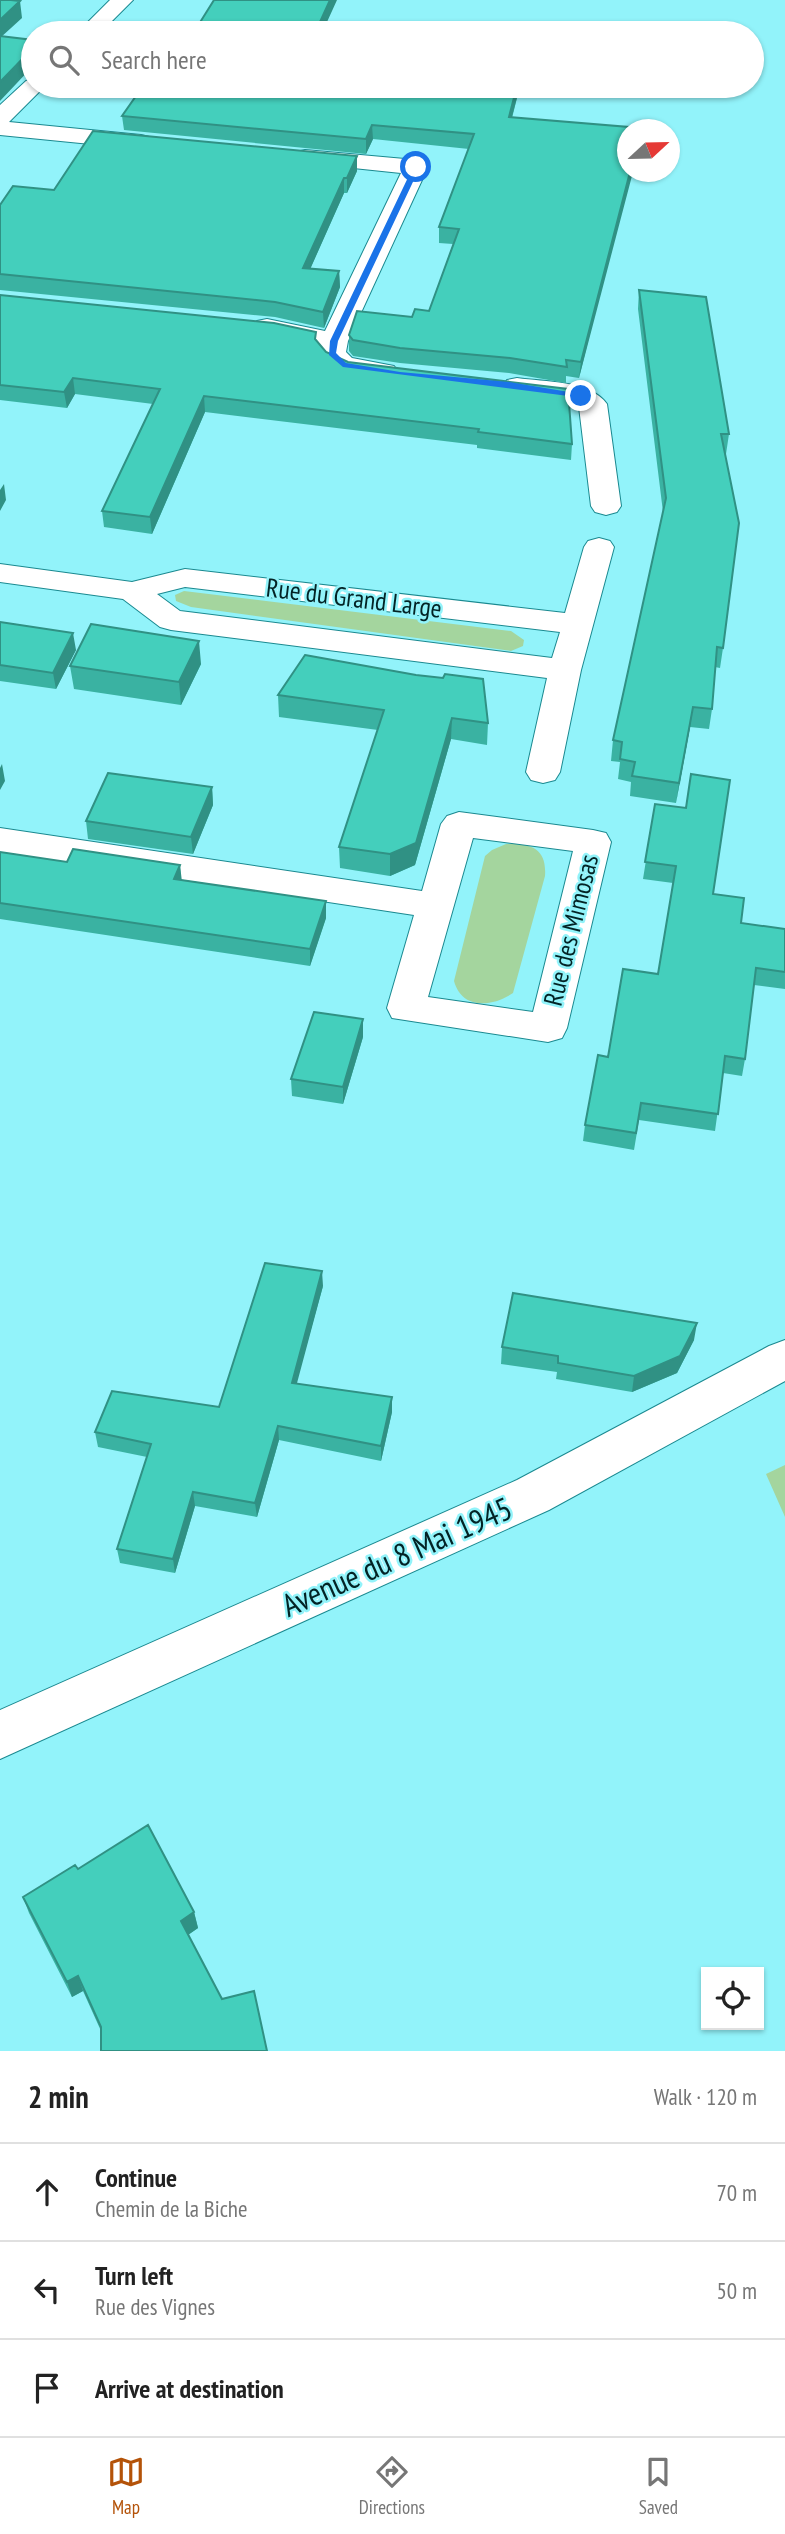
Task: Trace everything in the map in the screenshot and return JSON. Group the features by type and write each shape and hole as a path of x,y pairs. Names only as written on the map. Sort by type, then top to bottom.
{"street":[{"path":"100,21 122,0"},
{"path":"0,118 21,98"},
{"path":"0,128 166,144"},
{"path":"277,154 416,167 334,341 332,353 343,365 414,375"},
{"path":"248,325 334,341"},
{"path":"496,383 581,396 593,404 606,506"},
{"path":"543,772 565,670 599,547"},
{"name":"Rue du Grand Large","path":"0,573 132,591 185,578 578,624"},
{"name":"Rue du Grand Large","path":"132,591 171,620 565,670"},
{"name":"Rue des Mimosas","path":"459,824 593,842 548,1028 406,1008 437,906 459,824"},
{"path":"0,840 437,906"},
{"name":"Avenue du 8 Mai 1945","path":"0,1735 533,1496 785,1359"}],"green space":[{"path":"184,591 511,631 524,640 523,646 511,651 191,607 176,601 175,595"},
{"path":"506,844 536,849 543,859 545,876 513,993 496,1001 479,1003 464,997 454,981 485,856"},
{"path":"785,1465 785,1517 766,1474"}],"building":[{"path":"0,0 11,0 20,1 0,20"},
{"path":"214,0 330,0 320,21 201,21"},
{"path":"0,36 21,39 21,60 0,82"},
{"path":"135,98 514,98 509,117 617,126 617,182 627,182 581,362 566,360 567,367 353,340 349,335 357,311 412,317 415,309 429,311 459,229 439,227 474,134 372,125 366,139 122,116"},
{"path":"93,131 357,156 347,178 344,178 303,268 339,271 323,312 275,302 0,274 0,205 13,186 54,190"},
{"path":"639,290 706,297 729,434 721,434 739,523 723,648 717,647 712,709 693,707 679,783 632,776 635,762 620,759 622,742 613,740 666,498"},
{"path":"0,295 274,323 316,332 315,339 326,352 348,362 568,389 572,444 478,432 479,429 204,396 150,517 102,511 160,389 73,378 64,392 0,385"},
{"path":"0,622 73,633 53,673 0,665"},
{"path":"91,624 199,641 179,682 70,666"},
{"path":"305,655 416,675 443,678 445,674 483,679 488,723 452,718 416,843 390,854 339,847 384,710 278,695"},
{"path":"108,773 212,787 191,837 86,821"},
{"path":"691,774 730,780 713,894 744,898 741,923 785,929 785,972 756,968 745,1059 725,1056 718,1114 641,1103 636,1133 585,1125 598,1055 608,1057 623,969 658,974 676,866 645,862 655,804 686,808"},
{"path":"73,849 180,865 174,879 326,901 310,949 0,903 0,852 67,862"},
{"path":"314,1012 363,1019 343,1087 291,1079"},
{"path":"265,1263 322,1271 292,1383 392,1397 381,1446 278,1426 255,1503 193,1492 173,1559 117,1549 151,1444 95,1432 112,1391 219,1407"},
{"path":"513,1293 697,1323 680,1356 634,1376 558,1363 558,1356 502,1347"},
{"path":"148,1825 194,1912 181,1921 222,1999 254,1991 267,2051 101,2051 101,2027 78,1976 67,1982 23,1897 75,1865 78,1869"}],"route":[{"path":"416,167 334,341 332,353 343,365 400,374 509,384 581,396"}]}
